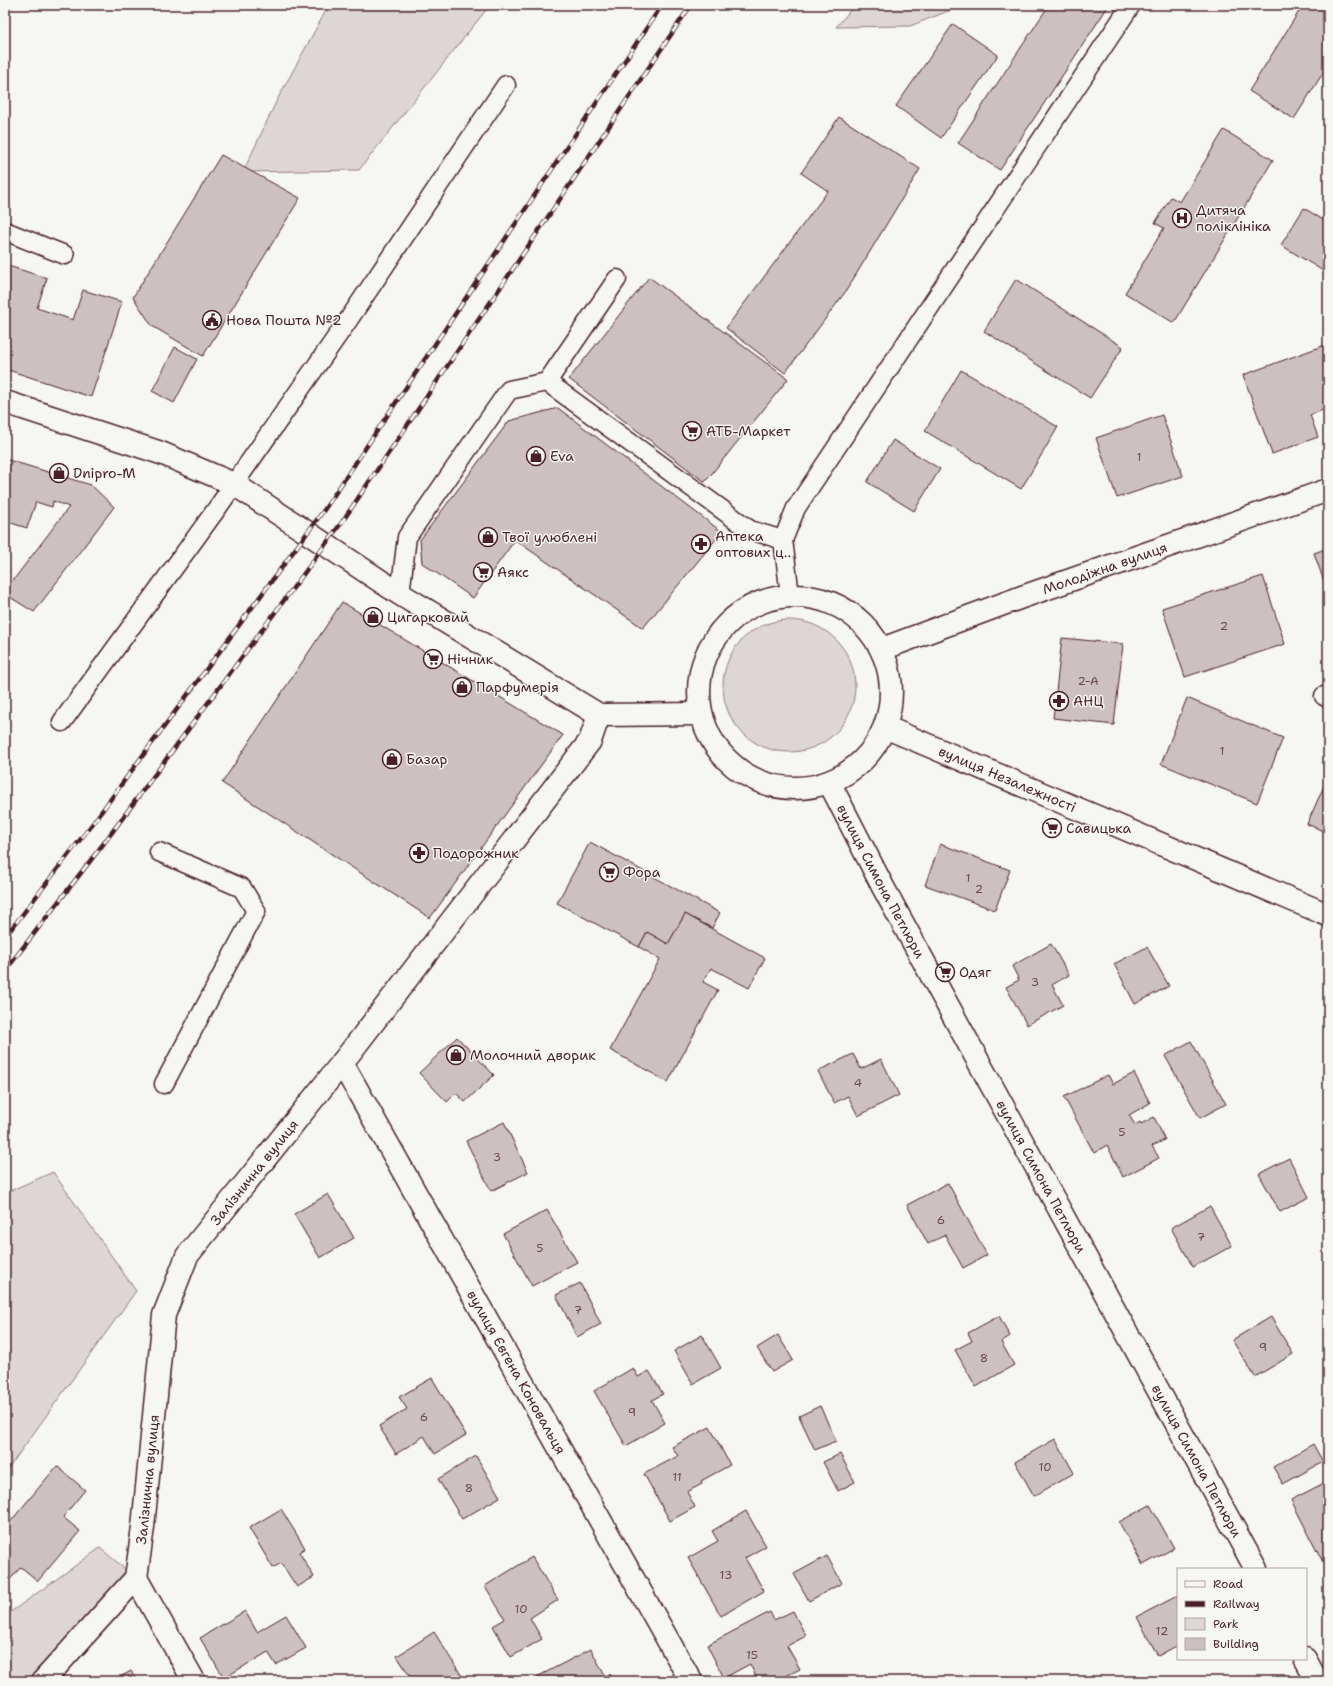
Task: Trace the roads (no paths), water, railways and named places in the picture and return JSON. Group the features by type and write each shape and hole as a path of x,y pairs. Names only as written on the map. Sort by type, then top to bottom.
{"street":[{"path":"5,402 161,453 234,484 400,594 600,715 701,714"},
{"name":"Молодіжна вулиця","path":"882,649 1022,597 1328,490"},
{"path":"790,595 818,598 844,608 866,626 882,649 890,674 891,702 885,728 868,756 853,770 829,782 797,788 765,784 736,768 714,744 701,714 698,686 704,659 717,634 737,614 762,601 790,595"},
{"name":"Залізнична вулиця","path":"136,1578 143,1527 164,1315 187,1256 342,1063 590,741 600,715"},
{"name":"вулиця Незалежності","path":"885,728 1328,915"},
{"name":"вулиця Симона Петлюри","path":"829,782 883,887 1255,1568"},
{"name":"вулиця Євгена Коновальця","path":"342,1063 691,1681"},
{"path":"43,1681 136,1578 194,1681"},
{"path":"1306,1660 1317,1681"}],"lane":[{"path":"790,595 784,540 796,508 1131,5"},
{"path":"62,722 234,484 347,322 506,86"},
{"path":"5,232 65,255"},
{"path":"400,594 407,537 509,390 547,382 617,279"},
{"path":"547,382 750,530 784,540"},
{"path":"1328,695 1324,696 1328,698"},
{"path":"159,852 242,888 256,911 164,1084"}],"railway":[{"path":"5,937 93,823 324,510 662,5"},
{"path":"5,971 104,843 342,522 691,5"}],"place":[{"name":"Дитяча поліклініка","path":"1182,218"},
{"name":"Нова Пошта №2","path":"212,320"},
{"name":"АТБ-Маркет","path":"692,431"},
{"name":"Eva","path":"536,456"},
{"name":"Dnipro-M","path":"59,473"},
{"name":"Твої улюблені","path":"488,537"},
{"name":"Аптека оптових ц‥","path":"701,544"},
{"name":"Аякс","path":"483,572"},
{"name":"Цигарковий","path":"373,617"},
{"name":"Нічник","path":"433,659"},
{"name":"Парфумерія","path":"462,687"},
{"name":"АНЦ","path":"1059,701"},
{"name":"Базар","path":"392,759"},
{"name":"Савицька","path":"1052,828"},
{"name":"Подорожник","path":"419,853"},
{"name":"Фора","path":"609,872"},
{"name":"Одяг","path":"945,972"},
{"name":"Молочний дворик","path":"456,1055"}]}
